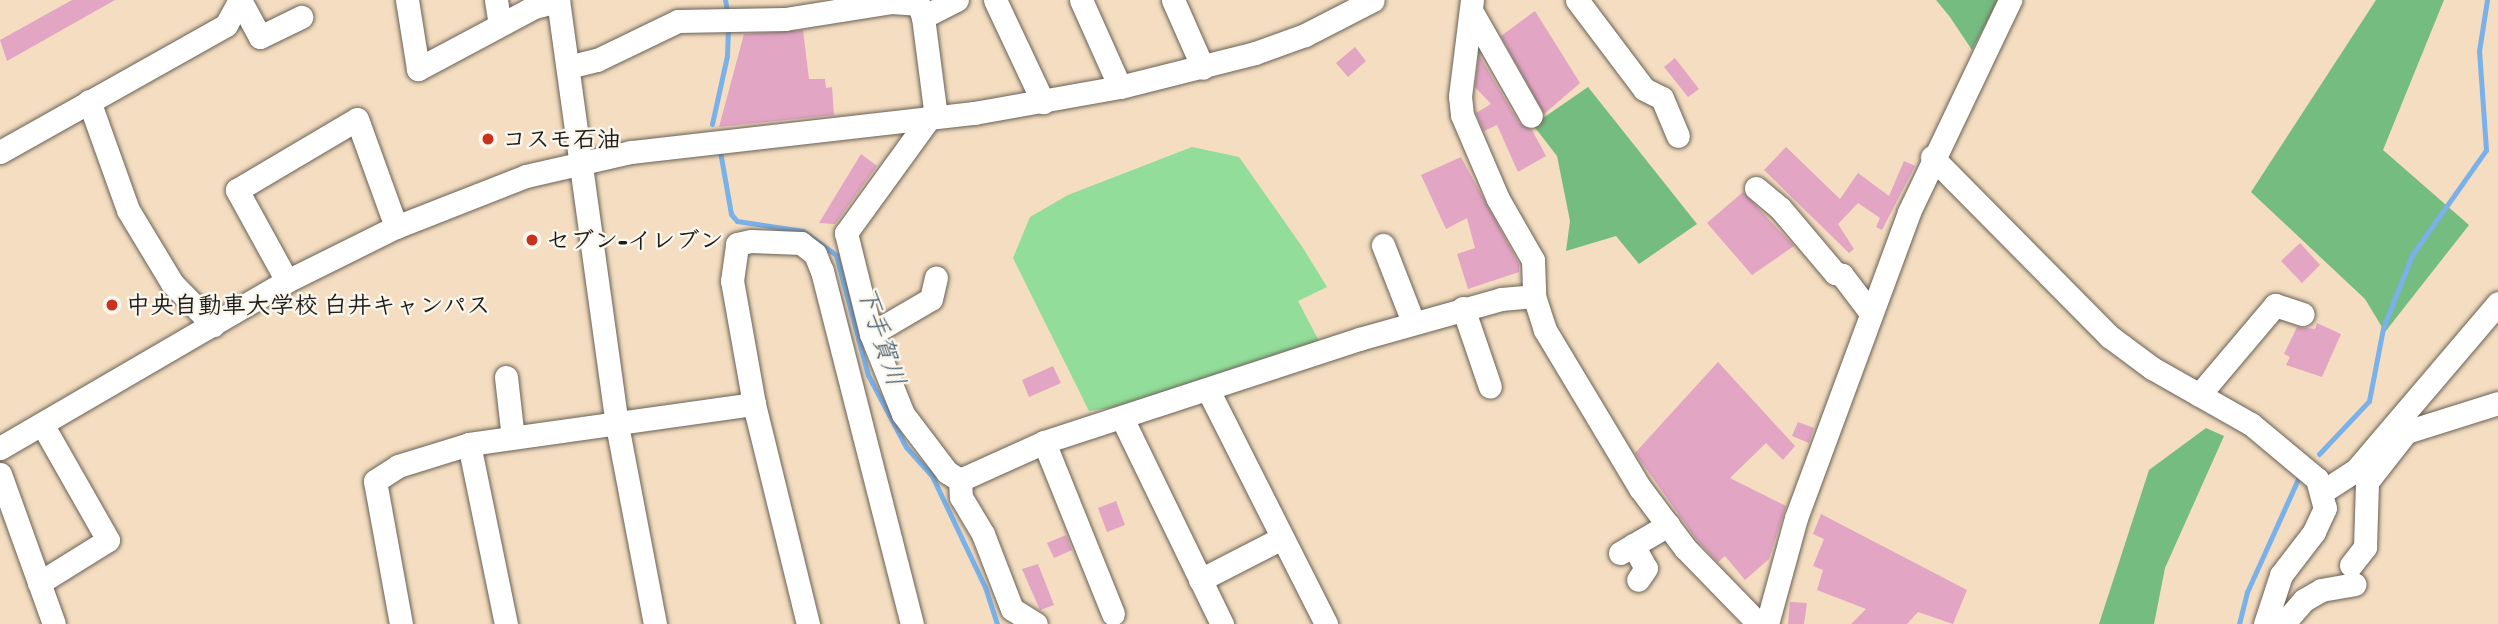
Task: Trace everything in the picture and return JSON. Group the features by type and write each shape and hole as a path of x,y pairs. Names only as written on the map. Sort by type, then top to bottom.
{"street":[{"path":"240,0 260,37 301,17"},
{"path":"0,152 226,25 240,0"},
{"path":"407,0 418,69 500,24 558,1 617,425 654,624"},
{"path":"496,0 500,24"},
{"path":"568,67 597,60 678,22 725,18 785,19 891,2 919,7 957,0"},
{"path":"995,0 1044,102"},
{"path":"1081,0 1120,87"},
{"path":"1173,0 1203,68"},
{"path":"0,447 287,281 396,227 526,176 582,162 718,140 1044,102 1120,87 1203,68 1305,36 1373,0"},
{"path":"1577,0 1644,89 1662,98 1678,135"},
{"path":"1768,624 1796,517 1871,313 1932,157 2010,0"},
{"path":"919,7 935,110 846,233 872,334 902,414 947,472 960,480"},
{"path":"1472,7 1531,116"},
{"path":"1472,7 1460,96 1462,115 1498,199 1533,260 1534,296 1545,330 1640,488 1668,525 1759,624"},
{"path":"89,101 128,210 172,283 213,326"},
{"path":"287,281 237,190 357,118 396,227"},
{"path":"1932,157 2109,336 2152,368 2250,424 2295,458 2317,479 2325,508 2314,531 2281,575 2265,624"},
{"path":"1756,188 1780,208 1835,273 1842,275 1871,313"},
{"path":"808,624 754,404 732,281 737,244 801,243 815,254 822,271 912,624"},
{"path":"1383,245 1413,322"},
{"path":"872,334 932,299 936,278"},
{"path":"960,480 1044,442 1413,322 1463,308 1534,296"},
{"path":"2322,492 2356,470 2498,303"},
{"path":"2199,395 2275,305 2303,314"},
{"path":"1463,308 1490,387"},
{"path":"506,377 513,438"},
{"path":"1208,390 1326,624"},
{"path":"2283,624 2304,600 2352,575 2365,547 2367,482 2406,432 2498,403"},
{"path":"401,624 375,481 398,466 469,444 754,404"},
{"path":"1122,418 1222,624"},
{"path":"39,583 108,540 42,424"},
{"path":"1044,442 1113,614"},
{"path":"469,444 506,624"},
{"path":"0,474 54,624"},
{"path":"960,480 961,497 983,534 1012,609 1036,624"},
{"path":"1638,580 1646,568 1626,549 1668,525"},
{"path":"1200,580 1282,538"}],"green space":[{"path":"1936,0 1998,0 1972,50"},
{"path":"2376,0 2444,0 2383,150 2469,225 2385,332 2365,299 2251,192"},
{"path":"1588,87 1697,224 1639,264 1616,236 1566,251 1570,221 1557,156 1533,125"},
{"path":"1192,147 1239,157 1303,248 1327,287 1298,301 1319,341 1131,405 1089,411 1013,258 1030,217 1068,195"},
{"path":"2206,428 2224,436 2165,568 2154,624 2099,624 2149,470"}],"building":[{"path":"72,0 115,0 7,61 0,40"},
{"path":"1535,11 1580,83 1544,114 1501,36"},
{"path":"803,30 809,79 825,79 826,88 832,87 834,115 719,127 744,34"},
{"path":"1355,47 1366,61 1348,77 1336,63"},
{"path":"1479,55 1519,123 1532,130 1546,156 1518,172 1497,125 1484,131 1476,113 1491,104 1475,87"},
{"path":"1675,58 1699,89 1688,97 1664,67"},
{"path":"1786,147 1840,199 1858,173 1889,196 1904,161 1915,166 1882,230 1876,227 1880,218 1858,203 1838,224 1854,249 1849,253 1764,170"},
{"path":"861,154 877,166 835,224 819,223"},
{"path":"1461,157 1519,264 1519,272 1468,289 1457,254 1475,248 1467,218 1446,229 1421,175"},
{"path":"1743,192 1794,246 1752,275 1707,223"},
{"path":"2300,243 2320,265 2302,283 2281,261"},
{"path":"2317,323 2341,334 2322,377 2286,365 2290,357 2284,354 2297,327 2315,329"},
{"path":"1718,362 1795,446 1783,460 1766,443 1730,478 1786,506 1769,559 1745,580 1725,556 1718,562 1696,539 1635,453"},
{"path":"1053,366 1061,383 1029,397 1022,380"},
{"path":"1798,422 1814,428 1809,443 1792,436"},
{"path":"1116,501 1125,525 1107,532 1098,508"},
{"path":"1821,514 1967,590 1953,624 1918,612 1907,624 1851,624 1866,609 1817,590 1823,570 1813,566 1824,539 1813,534"},
{"path":"1066,535 1072,550 1054,558 1047,543"},
{"path":"1038,564 1054,605 1040,610 1022,569"},
{"path":"1790,602 1807,603 1804,624 1788,624"}],"waterway":[{"name":"下手賀川","path":"725,0 727,10"},
{"path":"2319,454 2369,401 2383,328 2412,255 2486,150 2479,51 2487,0"},
{"name":"下手賀川","path":"712,124 727,56 728,26"},
{"name":"下手賀川","path":"720,151 731,214 737,221 803,231 836,255 868,375 906,447 932,476 985,587 997,624"},
{"path":"2239,624 2247,592 2298,479"}],"place":[{"name":"コスモ石油","path":"488,139"},
{"name":"セブン-イレブン","path":"532,240"},
{"name":"中央自動車大学校 白井キャンパス","path":"112,305"}]}
